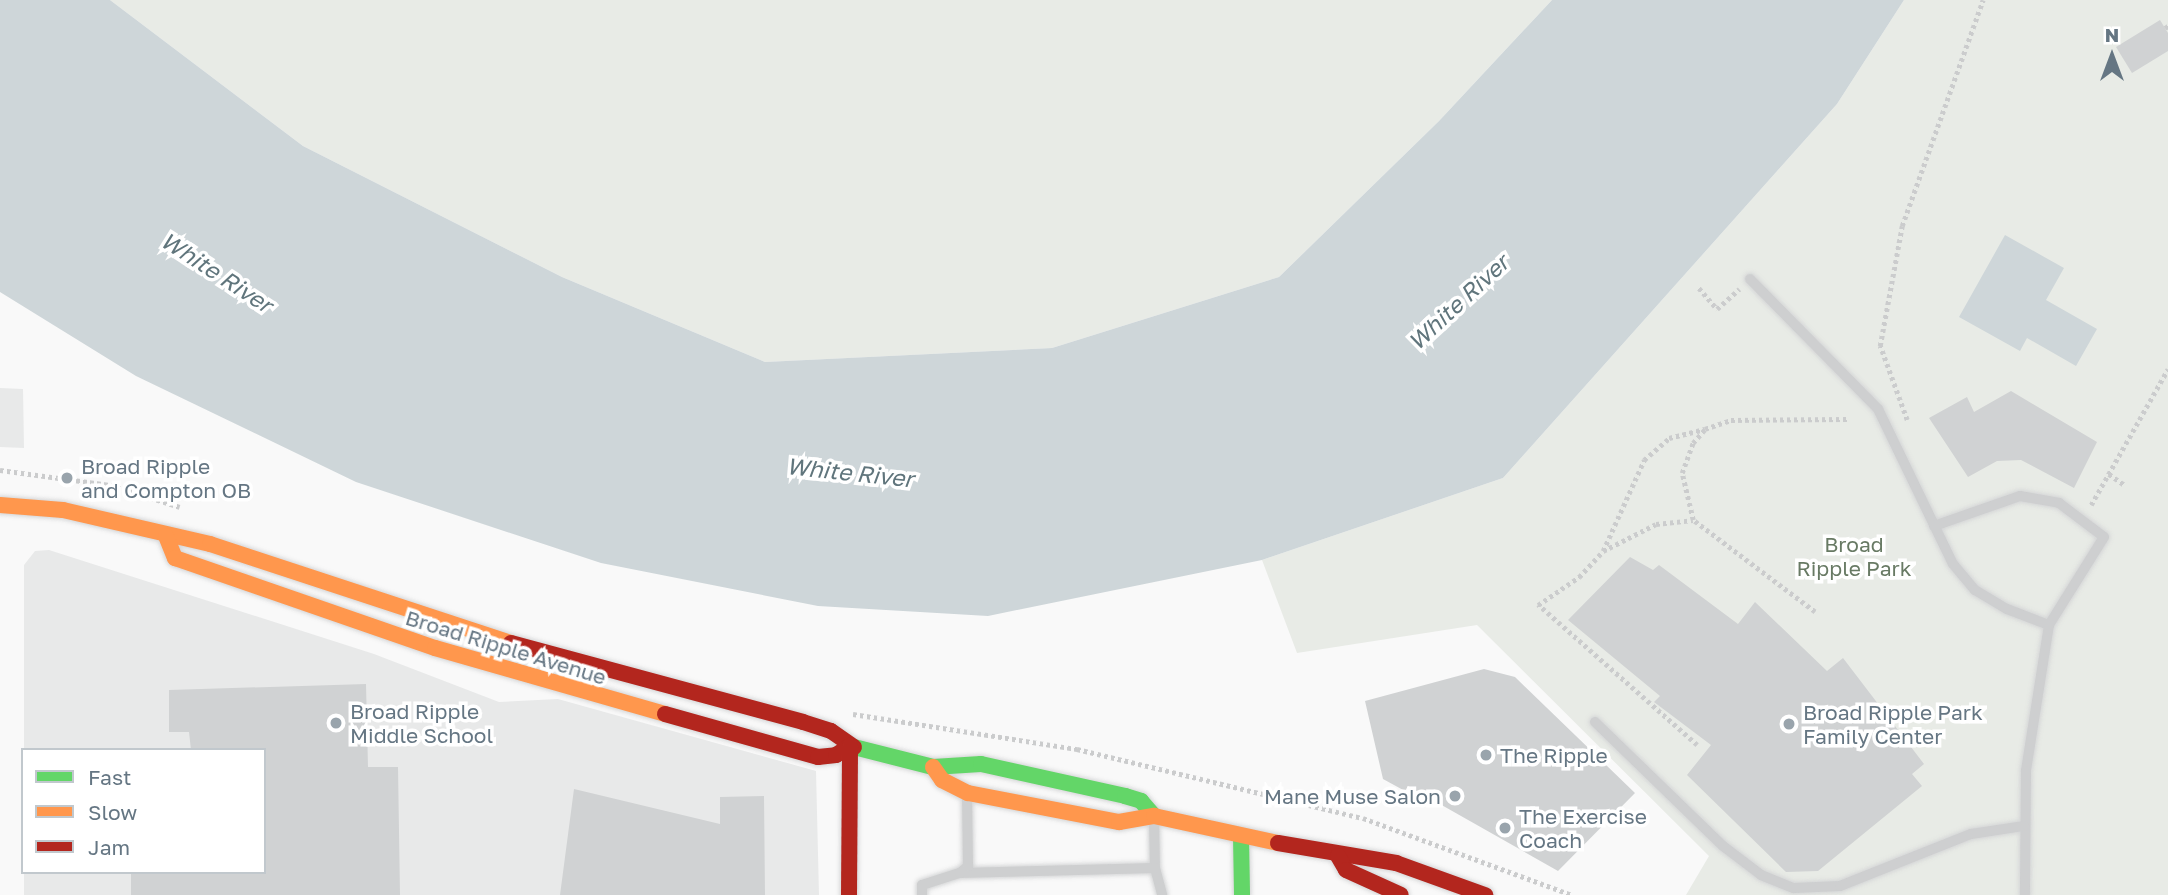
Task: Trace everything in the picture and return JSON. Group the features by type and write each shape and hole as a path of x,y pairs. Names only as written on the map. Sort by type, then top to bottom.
{"street":[{"name":"Broad Ripple Avenue","path":"0,505 63,510 166,536 210,544 493,638 803,722 831,731 850,746 933,767 981,764 1125,796 1141,801 1154,816"},
{"name":"Broad Ripple Avenue","path":"166,536 175,558 188,564 448,652 818,757 836,755 850,746"},
{"path":"849,895 850,746"},
{"name":"Broad Ripple Avenue","path":"933,767 942,780 968,793 1119,822 1154,816 1338,856 1396,863 1485,895"},
{"path":"1241,836 1242,895"},
{"name":"Broad Ripple Avenue","path":"1338,856 1346,870 1401,895"}],"lane":[{"path":"1749,279 1878,409 1953,564 1975,590 2007,609 2049,625"},
{"path":"1934,526 2020,496 2059,503 2104,537 2049,625 2026,771 2025,895"},
{"path":"1595,722 1723,846 1761,875 1794,888 1840,886 1971,834 2024,826"},
{"path":"922,890 960,873 968,866 968,793"},
{"path":"1154,816 1155,868 1162,895"},
{"path":"960,873 1155,868"}],"path":[{"path":"1907,420 1880,346 1902,226 1983,0"},
{"path":"1699,288 1717,309 1749,279"},
{"path":"2092,504 2168,369"},
{"path":"1604,551 1644,460 1669,438 1731,420 1849,419"},
{"path":"1705,429 1693,443 1682,473 1693,520 1815,612"},
{"path":"0,470 110,485 194,512"},
{"path":"2109,474 2125,485"},
{"path":"1693,520 1656,524 1604,551 1579,577 1538,605 1697,745"},
{"path":"840,712 1077,749 1266,796"}],"shaded area":[{"path":"0,388 23,389 24,448 0,447"},
{"name":"Broad Ripple Middle School","path":"49,550 374,654 499,702 558,699 816,771 819,895 24,895 24,874 266,874 266,748 24,748 24,565 35,551"}],"green space":[{"path":"110,0 1552,0 1439,121 1279,277 1052,348 765,362 562,277 303,146"},
{"name":"Broad Ripple Park","path":"1904,0 2168,0 2168,895 1686,895 1709,856 1477,625 1297,653 1262,560 1503,478 1837,104"}],"water":[{"name":"White River","path":"0,0 110,0 303,146 562,277 765,362 1052,348 1279,277 1439,121 1552,0 1904,0 1837,104 1503,478 1262,560 988,616 818,606 601,563 356,482 136,376 0,292"},
{"path":"2005,235 2064,268 2046,300 2097,329 2076,366 2027,338 2020,351 1959,317"}],"building":[{"path":"2160,20 2168,33 2168,51 2132,73 2116,47"},
{"path":"2011,391 2097,442 2074,488 2021,460 1997,461 1968,477 1929,418 1967,397 1974,412"},
{"name":"Broad Ripple Park Family Center","path":"1630,557 1653,570 1659,565 1738,624 1755,602 1827,671 1843,658 1924,764 1912,774 1922,786 1818,871 1786,872 1687,775 1711,745 1654,702 1660,696 1568,620"},
{"name":"The Ripple","path":"1484,669 1515,677 1635,793 1558,871 1408,786 1405,791 1383,779 1365,701"},
{"name":"Broad Ripple Middle School","path":"366,684 368,767 398,767 400,895 131,895 131,874 266,874 266,748 191,748 189,732 169,732 169,690"},
{"path":"574,789 720,824 720,797 764,796 765,895 560,895"}],"traffic: fast":[{"path":"854,747 933,767 981,764 1125,796 1141,801 1154,816"},
{"path":"1241,836 1242,895"}],"traffic: slow":[{"path":"0,505 63,510 210,544 511,643"},
{"path":"166,536 175,558 435,648 665,714"},
{"path":"933,767 942,780 968,793 1119,822 1154,816 1278,843"}],"traffic: jam":[{"path":"511,643 803,722 831,731 854,747"},
{"path":"665,714 818,757 836,755 850,746"},
{"path":"849,895 850,746"},
{"path":"1278,843 1396,863 1485,895"},
{"path":"1338,856 1346,870 1401,895"}],"place":[{"name":"Broad Ripple and Compton OB","path":"67,478"},
{"name":"Broad Ripple Middle School","path":"336,723"},
{"name":"Broad Ripple Park Family Center","path":"1789,724"},
{"name":"The Ripple","path":"1486,755"},
{"name":"Mane Muse Salon","path":"1455,796"},
{"name":"The Exercise Coach","path":"1505,828"}]}
